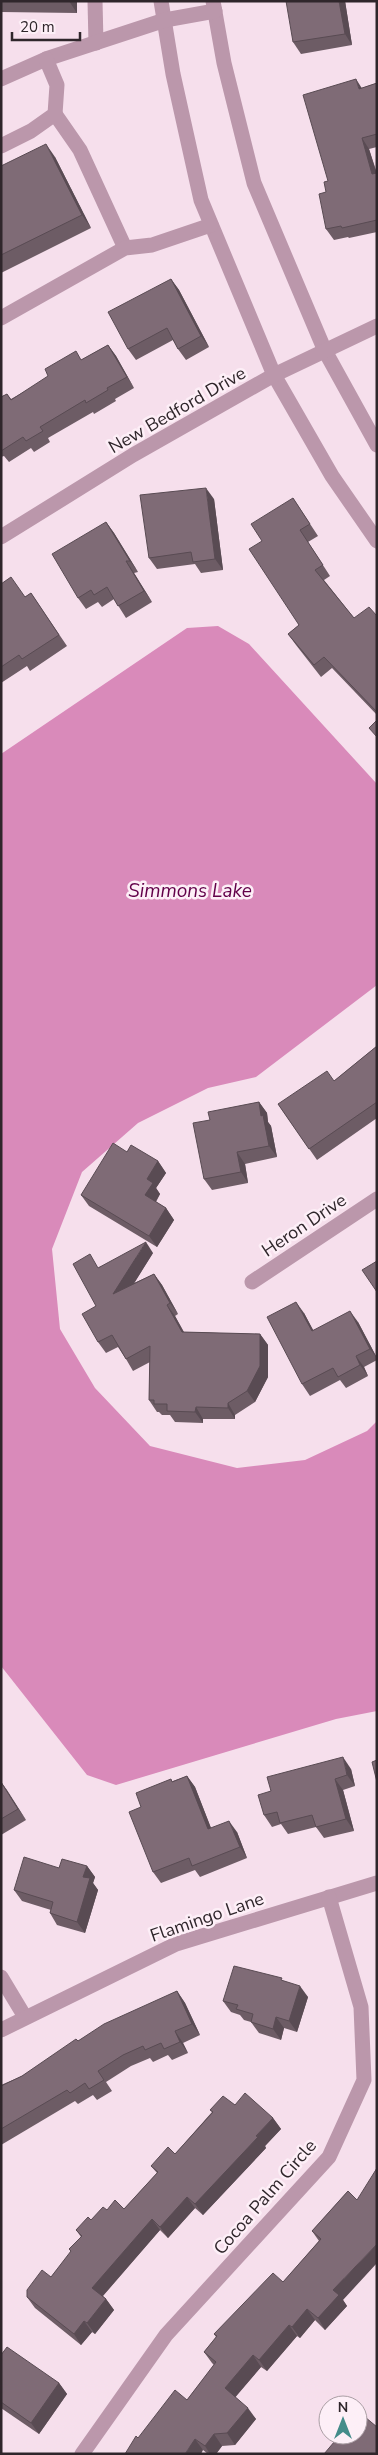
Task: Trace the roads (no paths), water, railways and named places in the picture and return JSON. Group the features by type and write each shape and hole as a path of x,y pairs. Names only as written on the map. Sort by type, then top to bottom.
{"street":[{"path":"95,1 96,43"},
{"path":"161,1 172,74 201,200 274,375 332,476 377,541"},
{"path":"1,79 46,59 214,6 224,63 254,183 325,351 377,445"},
{"path":"46,59 57,85 55,114 80,150 125,248"},
{"path":"1,146 31,131 55,114"},
{"path":"1,318 125,248 152,245 211,225"},
{"name":"New Bedford Drive","path":"1,537 133,455 274,375 377,326"},
{"name":"Heron Drive","path":"252,1282 377,1199"},
{"name":"Flamingo Lane","path":"1,2030 176,1944 377,1883"},
{"name":"Cocoa Palm Circle","path":"82,2454 166,2335 329,2157 364,2080 360,2007 329,1897"},
{"path":"1,1978 25,2017"}],"water":[{"name":"Simmons Lake","path":"218,626 249,644 377,784 377,985 256,1077 208,1088 138,1123 82,1172 52,1249 60,1329 95,1388 150,1446 237,1468 305,1460 367,1431 377,1421 377,1711 336,1719 116,1785 87,1775 1,1666 1,754 187,628"}]}
